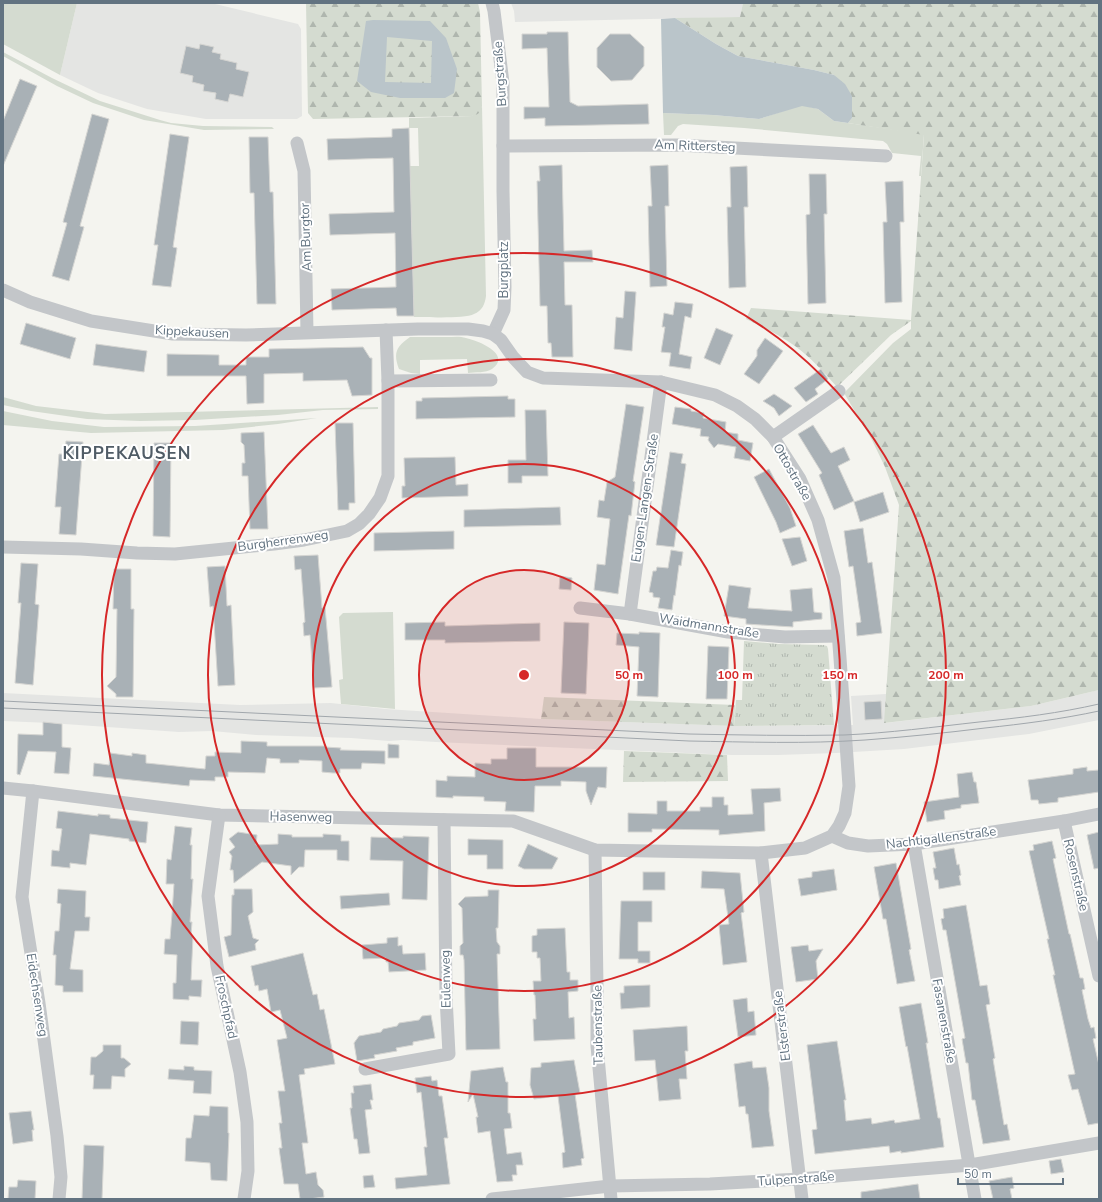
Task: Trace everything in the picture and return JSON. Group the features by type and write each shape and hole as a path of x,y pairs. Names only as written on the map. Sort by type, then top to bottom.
{"street":[{"name":"Burgstraße","path":"492,3 503,83 503,146"},
{"name":"Am Burgtor","path":"297,143 304,171 307,332"},
{"name":"Am Rittersteg","path":"503,146 677,145 886,156"},
{"name":"Burgplatz","path":"493,334 504,310 503,146"},
{"name":"Kippekausen","path":"3,290 30,302 91,321 173,334 246,335 386,330"},
{"path":"386,330 468,329 493,334"},
{"name":"Burgherrenweg","path":"3,548 81,549 175,554 234,549 297,541 327,536 347,530 359,524 369,514 380,498 388,476 388,381 386,330"},
{"name":"Ottostraße","path":"493,334 501,340 513,357 527,372 544,378 661,382 715,395 737,406 755,419 773,438 800,479 818,520 834,578 849,786 845,813 832,836"},
{"path":"388,381 490,380"},
{"name":"Eugen-Langen-Straße","path":"630,614 661,382"},
{"path":"773,438 839,391"},
{"name":"Waidmannstraße","path":"580,608 630,614 728,632 785,637 838,636"},
{"name":"Hasenweg","path":"3,788 219,815 513,821 595,850"},
{"name":"Eidechsenweg","path":"33,791 22,897 39,1003 57,1136 61,1177 59,1199"},
{"name":"Nachtigallenstraße","path":"832,836 848,843 868,846 914,844 1064,821 1099,814"},
{"name":"Froschpfad","path":"219,815 208,896 217,966 240,1072 247,1122 248,1171 244,1199"},
{"name":"Eulenweg","path":"366,1069 449,1054 446,997 444,820"},
{"name":"Rosenstraße","path":"1064,821 1099,976"},
{"path":"595,850 761,853 804,848 832,836"},
{"name":"Fasanenstraße","path":"914,844 975,1199"},
{"name":"Taubenstraße","path":"595,850 598,988 596,1046 611,1199"},
{"name":"Elsterstraße","path":"761,853 802,1199"},
{"name":"Tulpenstraße","path":"492,1199 610,1186 710,1184 800,1179 970,1165 1099,1143"}],"shaded area":[{"path":"77,3 211,3 298,24 301,29 302,116 297,119 206,119 147,109 98,93 60,75"},
{"path":"511,3 743,3 740,17 515,22 514,11"},
{"path":"675,18 738,56 834,75 845,84 852,96 852,118 848,123 834,121 818,109 802,106 759,119 663,113 661,19"},
{"path":"366,21 430,21 446,38 457,69 454,93 445,98 400,98 371,92 357,81","holes":["387,37 432,41 431,83 385,82"]},
{"path":"1099,690 1099,720 1029,734 904,749 778,755 732,755 403,740 389,741 351,738 256,735 212,731 179,732 3,721 3,693 240,705 331,703 386,709 541,719 734,726 853,725 851,696 886,694 885,723 1031,706"}],"green space":[{"path":"3,3 77,3 60,75 3,44"},
{"path":"306,3 478,3 480,12 482,106 480,112 472,116 313,119 308,113"},
{"path":"743,3 1099,3 1099,690 1031,706 884,723 899,505 885,467 872,440 844,393 893,343 911,329 911,321 891,335 837,387 817,365 795,346 765,328 746,319 751,308 911,320 924,135 848,123 852,118 834,75 738,56 675,18 740,17"},
{"path":"3,52 100,101 160,120 171,123 203,126 272,127 274,129 204,130 144,120 93,103 57,86 3,56"},
{"path":"802,105 818,109 834,121 924,134 921,176 919,176 921,156 892,153 887,144 883,141 683,124 678,126 671,135 664,135 663,113 759,119"},
{"path":"482,106 485,302 479,311 469,316 414,317 410,166 419,166 418,128 409,128 409,118 472,116"},
{"path":"410,337 464,337 471,339 496,353 498,358 497,363 490,370 468,373 467,359 420,360 420,374 411,373 399,369 396,359 396,354 399,347"},
{"path":"3,397 36,406 105,414 378,407 378,409 323,410 278,415 195,420 140,421 87,419 31,411 3,405"},
{"path":"3,411 52,421 104,427 195,426 317,418 223,430 91,433 3,425"},
{"path":"393,612 395,709 341,704 339,680 343,679 339,617 343,613"},
{"path":"744,641 827,646 834,725 734,726 736,700 742,700"},
{"path":"544,697 735,705 734,726 541,719"},
{"path":"624,751 727,755 728,781 623,782"}],"building":[{"path":"547,32 568,32 570,102 578,106 648,104 649,124 545,126 545,118 524,119 524,107 549,107 547,48 522,49 522,34 547,34"},
{"path":"610,34 630,34 644,47 644,66 632,80 611,81 597,67 597,48"},
{"path":"200,44 214,47 212,52 221,54 220,59 237,63 236,69 249,72 243,97 230,94 228,102 215,99 216,93 203,91 204,85 192,82 193,76 180,73 186,46 199,49"},
{"path":"20,79 37,86 3,166 3,121"},
{"path":"92,114 109,119 80,226 84,227 69,281 52,276 67,223 63,222"},
{"path":"409,128 414,316 397,316 396,308 332,310 331,289 396,287 395,233 330,235 329,214 394,212 393,158 328,160 327,139 392,137 392,129"},
{"path":"170,134 189,137 173,247 177,248 171,287 152,285 158,245 154,245"},
{"path":"249,137 268,137 270,192 273,192 276,304 257,304 254,193 250,193"},
{"path":"562,165 564,251 592,250 593,262 564,262 565,305 572,305 573,357 552,357 551,343 548,343 547,306 540,306 537,181 540,181 539,166"},
{"path":"668,165 669,206 665,206 667,286 650,287 648,206 652,206 650,166"},
{"path":"747,166 748,207 744,207 746,287 729,288 727,207 731,207 730,167"},
{"path":"809,174 826,174 827,214 824,214 826,303 808,304 806,215 810,214"},
{"path":"903,181 904,222 900,222 902,302 885,303 883,222 887,222 885,182"},
{"path":"625,291 636,292 632,351 614,349 616,317 623,318"},
{"path":"675,302 693,304 691,318 685,316 679,354 692,357 690,369 669,366 671,353 661,352 665,327 662,327 664,313 673,315"},
{"path":"26,323 76,338 70,359 20,344"},
{"path":"716,328 733,335 720,365 704,358"},
{"path":"765,338 783,351 759,384 744,374 757,356 757,350"},
{"path":"96,344 147,351 144,372 93,365"},
{"path":"363,347 370,358 372,358 372,395 352,396 347,380 303,381 303,373 264,374 264,403 247,404 246,376 167,376 167,354 219,355 219,365 246,365 246,357 269,357 269,349"},
{"path":"821,369 828,379 815,389 818,394 806,402 794,388"},
{"path":"774,394 792,406 779,416 774,408 763,401"},
{"path":"508,396 508,399 515,399 515,417 416,419 416,401 422,401 422,398"},
{"path":"626,404 644,407 633,481 635,482 631,516 629,515 618,594 594,590 597,564 605,565 610,519 597,517 599,500 604,501 607,482 615,477"},
{"path":"675,407 691,409 691,411 704,413 703,418 726,422 725,432 738,434 738,440 753,443 750,461 734,458 736,447 718,444 714,448 708,440 709,437 700,436 701,429 672,424"},
{"path":"525,410 546,410 548,476 522,476 522,483 508,483 508,460 526,460"},
{"path":"335,423 353,423 355,503 349,503 349,510 338,510"},
{"path":"813,425 831,453 844,447 850,460 838,466 854,501 834,510 819,475 822,473 798,434"},
{"path":"264,432 268,529 250,529 248,476 242,476 242,463 245,463 244,445 241,442 241,433"},
{"path":"66,441 83,442 76,535 59,534 61,507 55,507 59,454 65,454"},
{"path":"154,443 171,443 170,537 153,536"},
{"path":"670,452 683,454 681,463 686,464 674,547 656,545"},
{"path":"455,457 456,485 468,484 468,496 402,498 402,486 405,486 404,458"},
{"path":"769,469 790,508 796,526 780,533 754,477"},
{"path":"883,492 889,512 860,522 854,502"},
{"path":"560,507 561,525 464,527 464,510"},
{"path":"863,528 868,563 872,562 882,633 857,636 856,623 861,622 853,566 849,567 844,531"},
{"path":"454,531 454,549 374,551 374,533"},
{"path":"800,537 807,561 792,566 782,539"},
{"path":"671,550 683,552 681,566 679,565 672,610 658,608 660,598 653,597 653,593 649,592 653,571 656,571 657,567 668,568"},
{"path":"318,555 322,608 325,607 332,687 314,688 310,635 304,636 303,623 305,622 301,569 295,570 294,556"},
{"path":"21,563 38,564 35,604 39,605 33,685 15,683 21,603 18,603"},
{"path":"225,566 227,606 231,605 235,685 218,686 213,606 210,607 207,567"},
{"path":"114,569 131,569 131,609 134,609 133,697 116,697 116,694 107,686 116,677 117,609 113,609"},
{"path":"560,576 572,578 571,590 559,589"},
{"path":"729,585 751,588 748,608 792,611 790,590 812,588 814,612 822,613 822,619 793,622 793,627 746,624 746,619 724,616"},
{"path":"445,622 445,626 540,623 540,641 445,643 445,640 405,640 405,623"},
{"path":"564,622 589,623 586,694 561,693"},
{"path":"639,632 660,633 658,697 637,696 639,647 616,645 617,633 639,634"},
{"path":"708,646 729,647 727,699 706,699"},
{"path":"881,701 882,719 865,720 864,702"},
{"path":"43,722 62,724 62,747 71,748 69,774 54,773 56,752 28,751 20,775 17,774 18,734 43,735"},
{"path":"241,741 267,742 267,746 326,746 325,747 341,748 340,750 385,751 385,764 362,763 361,769 340,769 340,773 333,773 322,772 322,761 299,760 299,763 280,763 280,759 267,758 265,773 228,772 228,777 215,777 215,781 190,780 189,786 93,776 94,763 109,765 110,753 132,756 132,753 146,755 146,763 205,769 206,756 215,756 215,752 241,753"},
{"path":"388,744 399,745 399,758 388,758"},
{"path":"507,748 536,748 536,767 607,767 606,788 598,787 591,805 586,791 586,782 561,781 561,786 535,786 534,812 505,811 506,802 484,801 484,797 436,797 436,780 447,781 447,776 475,777 475,763 491,764 491,759 507,759"},
{"path":"1087,767 1087,771 1099,770 1099,792 1058,798 1058,802 1039,804 1038,800 1031,800 1028,780 1073,774 1073,769"},
{"path":"972,772 974,782 976,782 979,803 961,805 961,808 944,811 945,819 927,822 924,802 959,797 957,774"},
{"path":"780,788 781,801 764,803 765,831 719,835 719,830 652,829 652,832 628,832 628,813 657,814 657,801 667,801 667,811 700,811 700,807 712,807 712,797 724,797 724,805 728,805 728,815 753,814 751,789"},
{"path":"58,811 98,816 98,814 110,815 110,818 148,822 146,843 129,841 129,839 90,834 86,865 70,863 70,868 51,866 52,850 59,851 62,829 56,828"},
{"path":"175,826 192,828 190,845 192,845 191,879 193,879 190,922 192,922 191,935 193,936 191,980 202,980 201,997 189,996 189,1000 173,999 173,983 176,983 177,955 164,954 165,939 170,939 174,884 166,884 167,859 171,860"},
{"path":"238,832 257,835 256,845 278,844 278,834 292,835 292,837 323,837 323,834 341,835 341,841 349,841 349,861 337,860 337,850 305,850 304,867 299,867 291,875 291,866 262,862 234,883 233,870 230,870 232,856 229,852 235,847 229,839"},
{"path":"1099,832 1099,868 1094,869 1087,835"},
{"path":"403,836 429,837 427,900 402,899 403,861 370,860 371,837 403,838"},
{"path":"468,839 503,840 503,869 487,869 487,855 468,855"},
{"path":"1052,841 1056,858 1053,859 1069,934 1080,978 1083,978 1085,989 1082,990 1088,1019 1091,1028 1094,1027 1096,1038 1093,1039 1099,1065 1099,1123 1088,1125 1078,1089 1072,1090 1068,1075 1075,1074 1053,975 1055,975 1047,939 1049,939 1029,851 1034,850 1033,845"},
{"path":"528,844 558,858 552,869 524,869 518,866"},
{"path":"954,848 957,865 959,864 961,885 939,889 938,880 935,880 933,868 936,868 933,852"},
{"path":"896,863 915,981 897,984 886,919 883,919 874,867"},
{"path":"834,869 837,890 801,896 798,879 812,877 812,872"},
{"path":"702,871 740,873 744,912 741,913 747,962 723,965 719,925 729,924 724,889 701,888"},
{"path":"643,872 665,872 665,890 643,890"},
{"path":"58,889 86,891 85,917 90,917 89,931 75,931 70,969 83,970 83,992 63,992 63,986 55,985 56,955 53,955 55,931 59,931 61,904 57,903"},
{"path":"234,889 252,889 253,912 248,916 253,938 259,940 255,944 256,950 229,957 224,937 231,935 232,895 234,895"},
{"path":"488,890 499,890 498,928 496,928 497,942 500,946 500,954 497,954 500,1049 466,1050 464,960 463,955 460,955 460,946 463,943 462,908 458,904 465,897 488,896"},
{"path":"389,893 390,905 341,909 340,896"},
{"path":"621,901 652,901 652,922 638,922 638,951 650,951 650,963 638,963 638,959 619,959"},
{"path":"966,905 980,986 987,985 990,1004 986,1005 995,1058 993,1059 1004,1125 1007,1124 1010,1140 983,1144 975,1100 972,1100 968,1063 966,1063 962,1039 965,1038 946,930 943,930 941,919 944,918 943,909"},
{"path":"565,928 567,972 570,972 570,980 578,980 578,991 568,992 569,1018 574,1017 575,1039 534,1041 533,1019 536,1019 533,981 541,981 540,958 537,958 537,952 532,952 532,936 537,935 537,929"},
{"path":"398,937 398,946 402,945 403,954 425,953 426,970 389,972 386,958 363,959 362,945 387,943 387,938"},
{"path":"808,945 809,951 823,949 816,961 818,979 796,982 791,947"},
{"path":"303,953 313,995 317,994 320,1010 324,1009 335,1064 304,1069 305,1074 299,1075 308,1143 302,1143 306,1174 316,1172 318,1185 323,1190 324,1197 309,1199 300,1199 298,1184 284,1184 279,1148 282,1148 279,1123 282,1123 278,1091 285,1091 277,1040 287,1038 280,1010 271,1012 267,989 259,991 258,985 255,986 251,966"},
{"path":"650,985 650,1007 621,1009 620,993 624,993 624,986"},
{"path":"747,998 748,1012 754,1011 756,1035 738,1037 733,1000"},
{"path":"921,1003 928,1043 926,1043 944,1147 901,1153 901,1151 890,1153 889,1146 815,1154 812,1130 817,1129 807,1045 837,1041 846,1100 844,1100 846,1121 871,1118 872,1124 894,1120 895,1123 920,1119 899,1007"},
{"path":"431,1015 435,1038 413,1042 413,1045 396,1048 397,1051 374,1055 375,1058 357,1061 354,1043 359,1036 381,1032 383,1029 397,1026 399,1023 419,1020 422,1016"},
{"path":"181,1021 199,1022 198,1045 180,1044"},
{"path":"687,1026 688,1051 685,1051 687,1079 679,1079 681,1099 659,1101 655,1060 635,1061 633,1030"},
{"path":"103,1045 121,1045 121,1058 124,1058 131,1064 125,1069 125,1077 112,1076 111,1089 93,1089 94,1075 90,1075 91,1057 96,1057 103,1051"},
{"path":"574,1060 580,1093 575,1094 584,1158 581,1159 582,1165 563,1168 562,1153 565,1152 558,1096 534,1099 530,1085 531,1068 541,1067 541,1063"},
{"path":"752,1061 753,1068 766,1067 769,1088 769,1111 774,1146 752,1148 748,1114 746,1114 745,1106 739,1107 734,1064"},
{"path":"184,1066 194,1067 194,1070 212,1071 211,1094 193,1093 194,1081 168,1079 169,1069 184,1070"},
{"path":"503,1067 506,1082 508,1082 508,1113 510,1113 512,1128 504,1129 507,1154 521,1152 523,1165 516,1165 517,1175 512,1175 513,1181 497,1182 490,1131 478,1133 476,1117 478,1117 473,1094 468,1102 471,1071"},
{"path":"431,1076 432,1081 437,1080 439,1096 442,1096 448,1138 444,1138 450,1184 396,1189 395,1178 427,1175 424,1147 427,1147 421,1092 417,1093 415,1078"},
{"path":"371,1084 373,1100 370,1100 372,1109 365,1110 370,1153 359,1154 357,1139 354,1139 350,1108 352,1108 351,1093 354,1093 353,1086"},
{"path":"210,1106 228,1107 229,1133 227,1181 211,1180 210,1163 185,1161 186,1138 191,1138 194,1115 209,1116"},
{"path":"31,1111 34,1130 32,1130 33,1141 13,1144 9,1113"},
{"path":"84,1145 104,1146 102,1199 82,1199"},
{"path":"1061,1159 1064,1172 1051,1174 1049,1161"},
{"path":"373,1175 375,1187 364,1188 363,1176"},
{"path":"1012,1177 1014,1188 1010,1189 1012,1199 993,1199 989,1181"},
{"path":"18,1180 36,1181 35,1199 8,1199 9,1187 17,1187"},
{"path":"918,1184 920,1199 861,1199 861,1192"}],"tram line":[{"path":"3,701 689,734 786,735 844,735 895,731 1024,717 1099,704"},
{"path":"3,708 689,741 777,742 843,741 925,735 1028,723 1099,711"}],"district":[{"name":"KIPPEKAUSEN","path":"127,453"}]}
